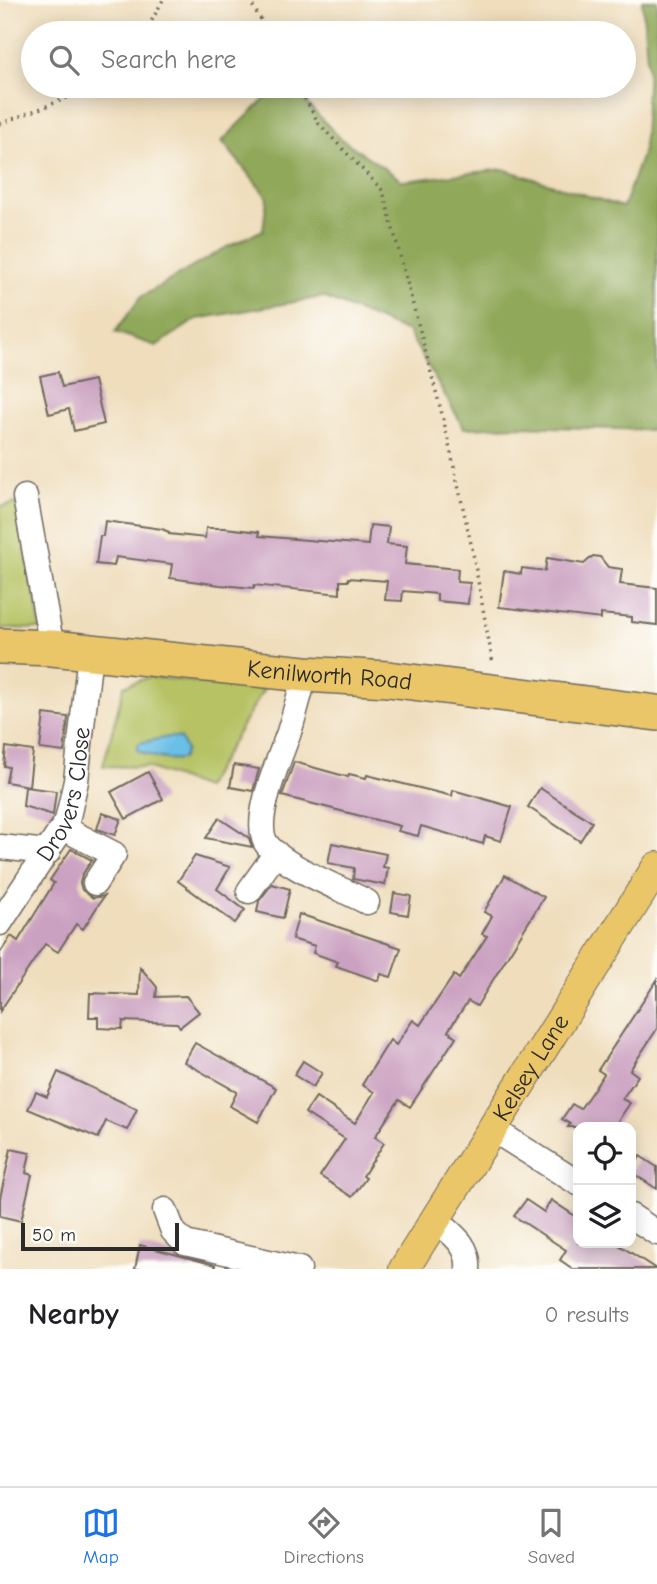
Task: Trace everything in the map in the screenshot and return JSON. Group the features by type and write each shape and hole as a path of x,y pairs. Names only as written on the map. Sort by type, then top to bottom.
{"highway":[{"name":"Kenilworth Road","path":"0,646 388,680 657,713"}],"main road":[{"name":"Kelsey Lane","path":"404,1269 657,867"}],"street":[{"path":"25,497 52,649"},
{"name":"Drovers Close","path":"0,923 67,821 76,780 90,653"},
{"path":"305,674 289,732 268,786 263,830 265,843 276,853 367,902"},
{"path":"63,828 114,853 95,883"},
{"path":"0,847 48,852"},
{"path":"249,891 276,853"},
{"path":"492,1129 573,1180"},
{"path":"164,1210 173,1231 185,1243 299,1269"},
{"path":"436,1219 464,1247 469,1257 468,1269"},
{"path":"636,1219 657,1233"}],"path":[{"path":"152,21 163,0"},
{"path":"249,0 262,21"},
{"path":"0,124 67,98"},
{"path":"305,98 319,124 383,191 443,418 472,548 498,693"}],"green space":[{"path":"642,0 657,0 657,423 650,430 519,426 464,428 408,332 323,297 197,319 156,346 115,332 141,297 227,247 263,230 267,197 222,141 266,98 302,98 340,138 403,181 503,169 623,207 643,152 648,71"},
{"path":"16,503 41,629 0,628 0,507"},
{"path":"149,677 264,689 205,788 147,767 103,766 124,686"}],"water":[{"path":"169,737 180,738 186,750 182,759 158,758 137,750 139,743"}],"building":[{"path":"58,372 62,387 94,380 104,424 74,431 69,409 49,414 40,376"},
{"path":"105,521 205,538 206,528 225,528 259,532 259,536 368,545 370,525 389,527 387,544 407,546 405,564 458,569 457,582 470,583 468,604 437,601 437,594 403,591 402,601 385,600 387,581 348,578 348,581 340,581 340,594 254,585 254,588 220,585 170,578 172,564 116,557 114,566 96,564"},
{"path":"593,556 600,557 608,567 622,569 620,584 657,588 657,625 632,622 632,617 601,614 601,619 499,607 504,571 521,574 522,568 545,571 547,558 584,564"},
{"path":"44,714 68,717 64,752 40,749"},
{"path":"6,747 33,751 29,786 6,782 9,767 4,766"},
{"path":"294,762 348,777 349,774 366,778 367,775 452,796 453,790 512,807 501,841 485,836 483,844 421,826 418,836 398,831 400,826 282,796"},
{"path":"234,765 259,769 253,791 230,787"},
{"path":"148,772 163,799 126,819 111,792"},
{"path":"25,787 56,791 53,815 23,806"},
{"path":"540,788 592,822 580,841 528,807"},
{"path":"102,813 121,819 115,835 97,829"},
{"path":"219,818 249,838 252,847 206,838"},
{"path":"332,843 386,854 383,867 388,868 385,885 353,879 354,868 328,863"},
{"path":"71,849 92,860 82,875 82,890 93,898 104,896 83,929 76,924 58,952 45,944 0,1011 0,953 11,936 18,941 54,883 50,880"},
{"path":"195,856 230,867 217,889 245,910 235,923 178,881"},
{"path":"505,875 544,897 477,1006 468,1001 448,1031 456,1037 410,1107 399,1100 375,1137 384,1143 363,1176 366,1178 352,1197 320,1176 345,1139 305,1113 316,1097 355,1123 374,1092 362,1085 390,1040 396,1045 413,1020 420,1025 454,975 459,979 487,936 482,934 492,916 484,912"},
{"path":"272,884 290,889 283,918 257,912 259,901"},
{"path":"394,893 411,896 408,915 391,912"},
{"path":"299,914 401,948 391,977 381,974 379,981 336,966 338,962 313,953 315,946 292,939"},
{"path":"140,967 157,987 156,997 186,996 199,1012 180,1027 177,1023 123,1021 122,1029 98,1028 98,1017 89,1017 90,993 139,995"},
{"path":"657,980 657,1029 630,1070 638,1076 622,1099 630,1103 617,1122 573,1122 573,1127 568,1127 570,1124 562,1119 572,1104 580,1109 604,1074 598,1070"},
{"path":"195,1043 276,1088 258,1122 230,1106 237,1092 184,1062"},
{"path":"303,1061 322,1073 313,1087 294,1075"},
{"path":"58,1072 137,1109 127,1130 106,1121 98,1138 28,1109 36,1092 47,1097"},
{"path":"11,1149 30,1153 26,1173 32,1175 21,1221 0,1216 0,1198"},
{"path":"640,1156 657,1167 657,1189 636,1175 636,1163"},
{"path":"526,1200 544,1212 551,1200 573,1215 573,1248 624,1248 656,1269 573,1269 560,1260 566,1250 514,1216"},
{"path":"140,1245 215,1265 215,1269 135,1269"}]}
